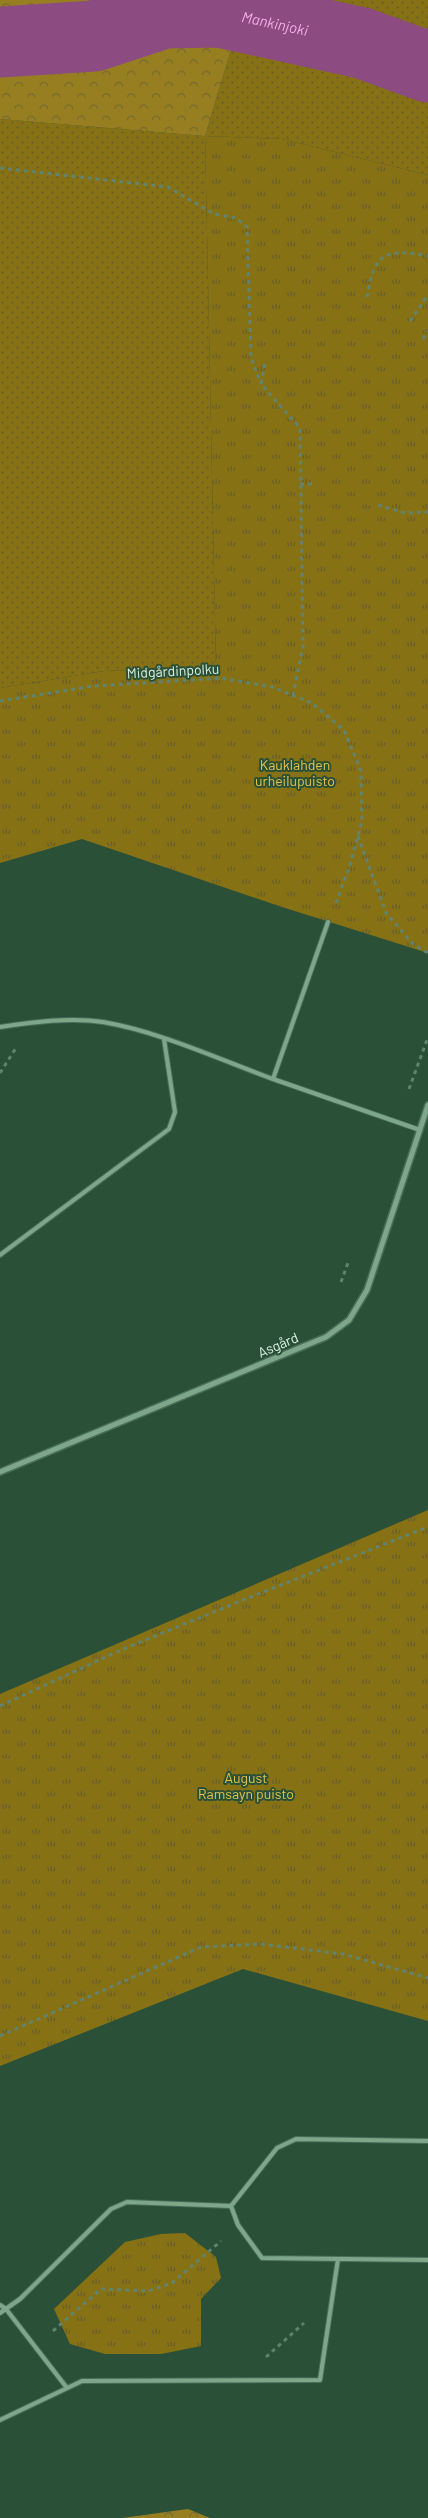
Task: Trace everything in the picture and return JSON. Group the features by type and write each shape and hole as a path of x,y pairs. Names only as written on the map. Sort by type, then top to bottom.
{"street":[{"name":"Asgård","path":"0,1472 326,1337 349,1320 366,1290 428,1105"}],"lane":[{"path":"273,1079 328,922"},
{"path":"0,1028 51,1021 101,1022 141,1030 273,1079 420,1130"},
{"path":"0,1255 169,1129 175,1112 164,1039"},
{"path":"231,2206 276,2148 296,2139 428,2142"},
{"path":"0,2312 20,2299 111,2209 127,2202 231,2206"},
{"path":"231,2206 238,2225 262,2258 428,2260"},
{"path":"0,2420 82,2381 320,2380 338,2259"},
{"path":"0,2305 6,2309 68,2388"}],"path":[{"path":"0,168 168,187 214,214 236,218 247,227 251,358 261,384 300,428 303,647 293,695"},
{"path":"367,297 370,278 379,260 393,252 428,256"},
{"path":"410,321 428,295"},
{"path":"423,339 428,331"},
{"path":"261,384 265,364"},
{"path":"300,484 316,484"},
{"path":"378,506 404,513 428,512"},
{"name":"Midgårdinpolku","path":"0,701 93,686 221,678 272,687 312,703 344,730 361,771 362,821 349,868 328,922"},
{"path":"358,836 386,913 413,944 428,953"},
{"path":"397,1122 428,1037"},
{"path":"339,1287 352,1252"},
{"path":"0,1706 122,1650 428,1528"},
{"path":"0,2036 201,1947 261,1944 343,1954 428,1978"},
{"path":"36,2346 101,2289 149,2291 172,2284 238,2225"},
{"path":"265,2357 307,2320 334,2290"}],"green space":[{"path":"0,0 246,0 205,136 0,119"},
{"path":"246,0 428,0 428,175 282,139 205,136"},
{"path":"0,119 205,136 216,668 104,671 0,688"},
{"name":"Kauklahden urheilupuisto","path":"205,136 282,139 428,175 428,953 282,907 82,839 0,863 0,688 104,671 216,668"},
{"name":"August Ramsayn puisto","path":"428,1510 428,2021 243,1969 0,2066 0,1694"},
{"path":"185,2233 216,2257 221,2278 201,2299 201,2346 161,2354 105,2354 70,2344 54,2309 125,2242 161,2234"},
{"path":"188,2509 210,2518 122,2518"}],"waterway":[{"name":"Mankinjoki","path":"0,42 94,36 164,13 220,12 362,43 428,67"}]}
